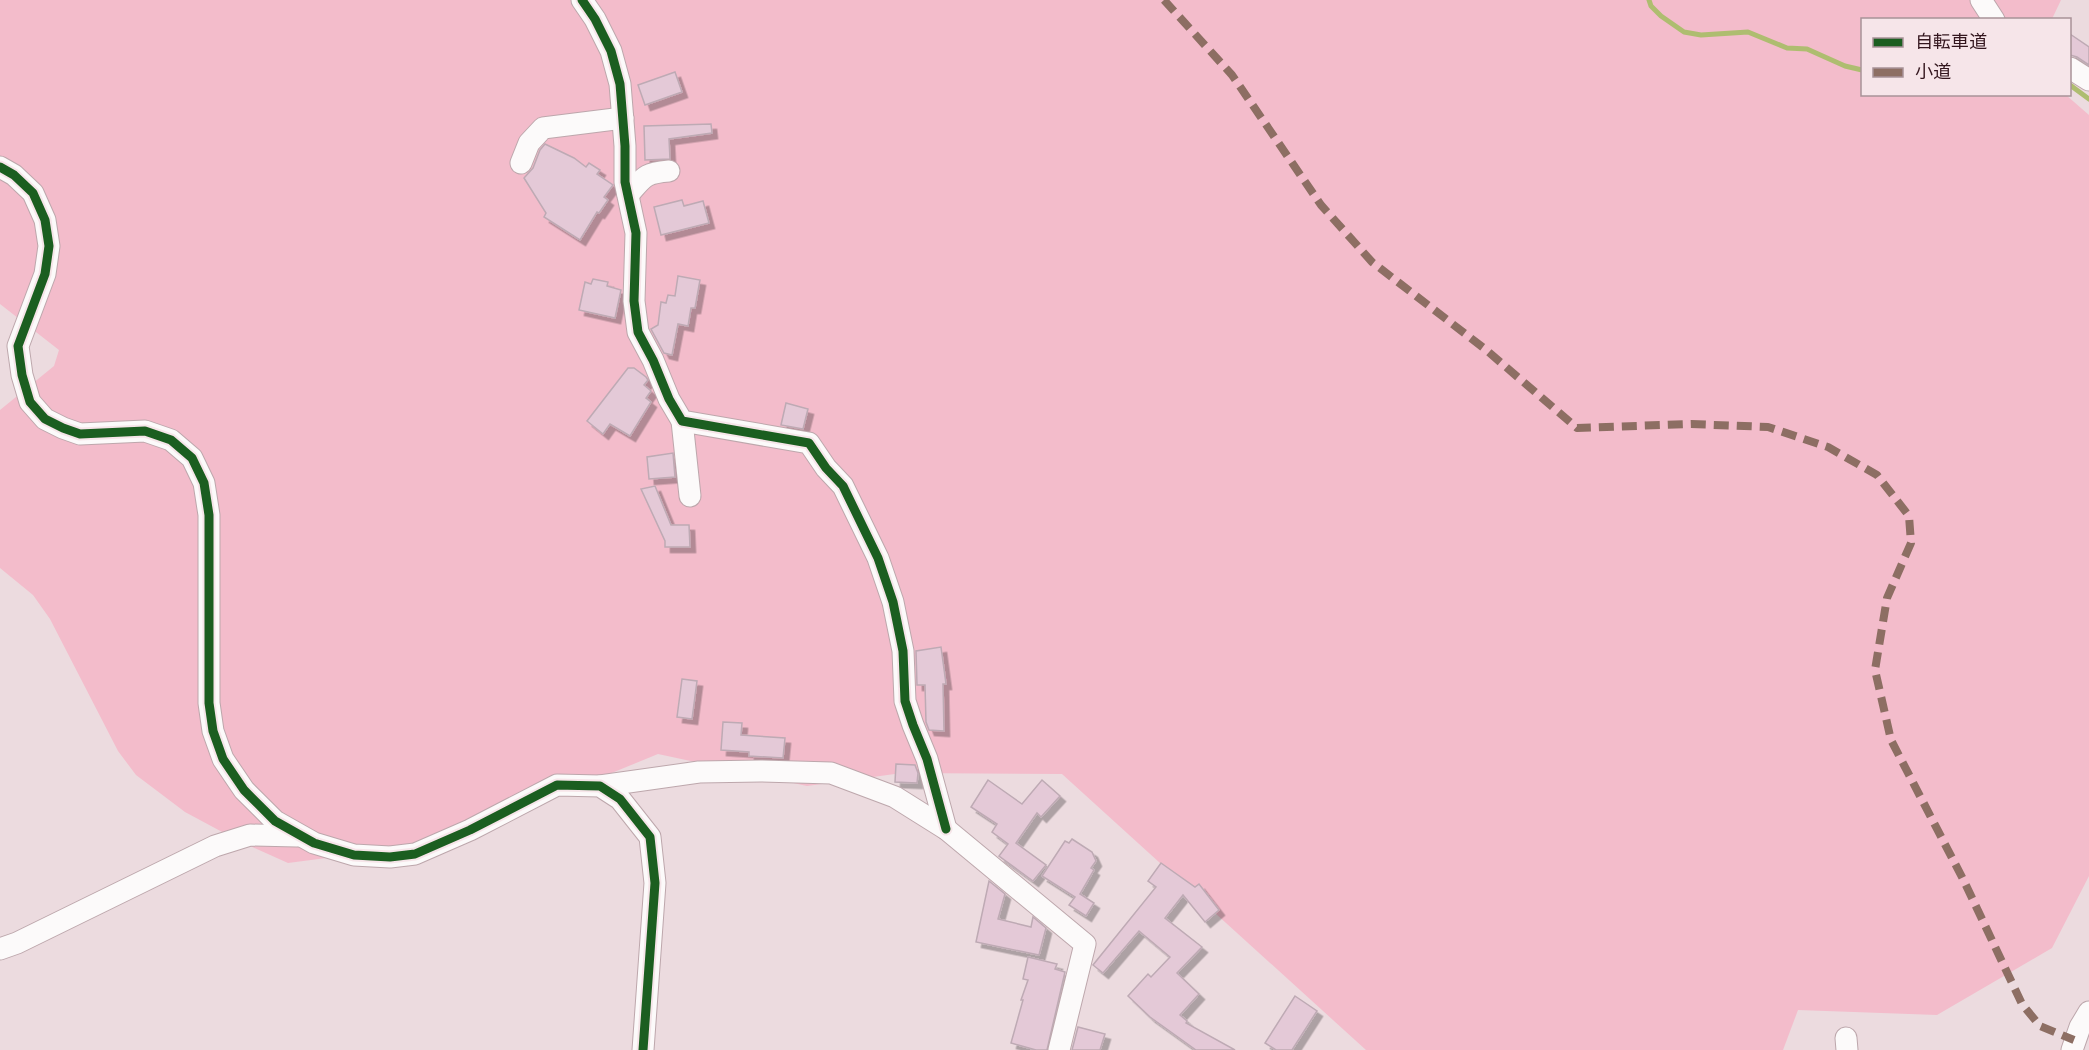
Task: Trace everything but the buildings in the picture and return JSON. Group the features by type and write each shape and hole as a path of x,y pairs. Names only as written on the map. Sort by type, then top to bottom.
{"street":[{"path":"582,0 595,19 611,51 620,84 626,182 636,233 634,301 638,332 653,360 669,399 682,421 690,496"},
{"path":"1982,0 1993,18"},
{"path":"2071,69 2089,80"},
{"path":"521,163 529,143 543,128 623,118"},
{"path":"0,168 14,175 33,193 45,220 49,246 45,274 18,346 22,375 30,402 45,419 80,434 145,431 171,440 192,458 204,483 209,515 209,703 213,731 223,759 244,790 275,822 314,843 354,855 390,857 415,854 470,830 557,785 600,786 699,772 831,773 895,797 946,830 1085,944 1059,1050"},
{"path":"628,195 645,175 651,172 669,171"},
{"path":"682,421 809,443 826,468 843,486 878,558 893,602 903,651 905,701 927,759 946,830"},
{"path":"600,786 620,799 650,837 655,883 643,1050"},
{"path":"0,949 17,943 215,846 250,835 301,836"},
{"path":"2072,1050 2080,1027 2089,1012"}],"shaded area":[{"path":"0,0 2061,0 2052,18 1861,18 1861,96 2067,96 2089,115 2089,876 2052,948 1937,1015 1798,1010 1783,1050 1366,1050 1062,774 902,773 807,786 658,754 441,843 288,863 239,841 185,812 136,775 118,751 50,619 33,595 0,568 0,410 54,366 59,350 0,304"}],"waterway":[{"path":"1649,0 1651,6 1661,16 1684,32 1701,35 1748,32 1787,48 1807,49 1845,66 1861,70"},
{"path":"2071,86 2089,99"}],"marked path":[{"path":"1164,0 1232,75 1321,205 1372,262 1485,349 1577,428 1691,424 1768,427 1828,447 1877,475 1909,516 1911,543 1887,598 1875,670 1891,740 1964,881 2022,1004 2040,1026 2074,1040"}],"cycle path":[{"path":"582,0 595,19 611,51 620,84 625,146 625,182 636,233 634,301 638,332 653,360 669,399 682,421 809,443 826,468 843,486 878,558 893,602 903,651 905,701 927,759 946,829"},
{"path":"0,167 14,175 33,193 45,220 49,246 45,274 18,346 22,375 30,402 45,419 80,434 145,431 171,440 192,458 204,483 209,515 209,703 213,731 223,759 244,790 275,821 314,843 354,855 390,857 415,854 470,830 557,785 600,786 620,799 650,837 655,883 643,1050"}]}
